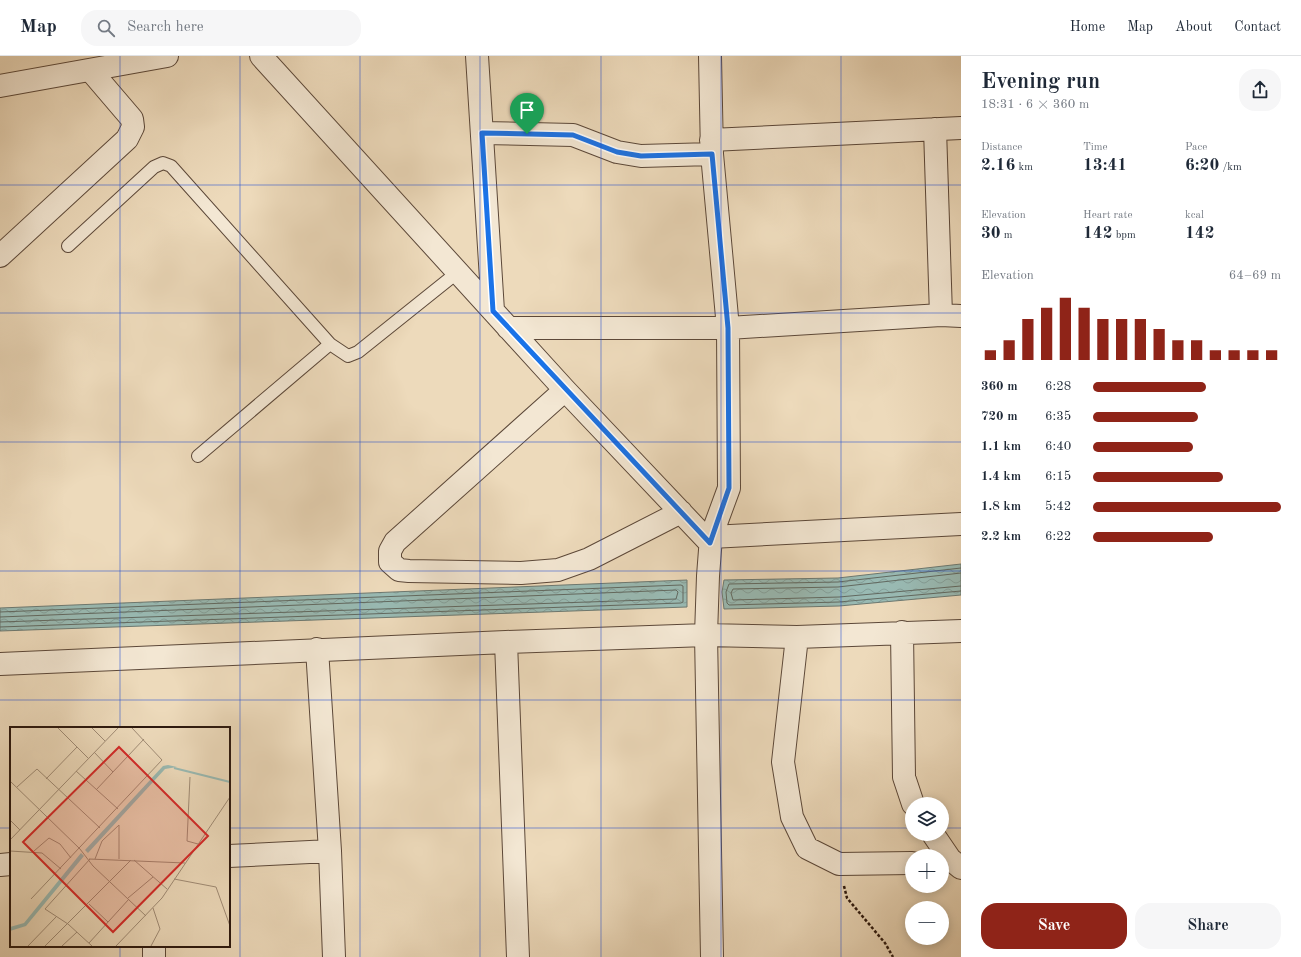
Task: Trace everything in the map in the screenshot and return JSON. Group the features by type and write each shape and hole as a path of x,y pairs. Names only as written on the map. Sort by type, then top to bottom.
{"street":[{"path":"0,86 167,56"},
{"path":"261,56 565,390 681,512 710,540 961,524"},
{"path":"477,56 493,311"},
{"path":"710,56 712,147 728,328 729,488 710,540 708,576 706,635 712,957"},
{"path":"0,256 127,139 133,127 132,119 91,70"},
{"path":"482,133 573,135 617,152 641,156 712,147 961,128"},
{"path":"508,328 728,328 951,316 935,129"},
{"path":"565,390 395,542 390,551 390,562 400,570 409,571 521,573 558,570 589,559 681,512"},
{"path":"0,664 317,649 706,635 797,637 961,631"},
{"path":"902,632 904,777 911,797"},
{"path":"797,637 783,762 792,817 807,848 839,864 905,863"},
{"path":"506,642 518,957"},
{"path":"317,649 330,851 334,957"},
{"path":"937,841 951,863"},
{"path":"230,856 330,851"},
{"path":"0,865 10,864"}],"lane":[{"path":"68,246 154,167 163,163 171,166 330,344 348,356 358,352 458,272"},
{"path":"198,456 330,344"}],"path":[{"path":"839,864 847,898 885,943 893,957"}],"water":[{"path":"961,564 961,595 839,606 724,609 722,592 724,580 838,578"},
{"path":"687,580 687,607 0,631 0,608"}],"route":[{"path":"482,133 527,134 573,135 617,152 641,156 712,154 728,328 729,488 710,543 565,390 493,311 482,133"}]}
